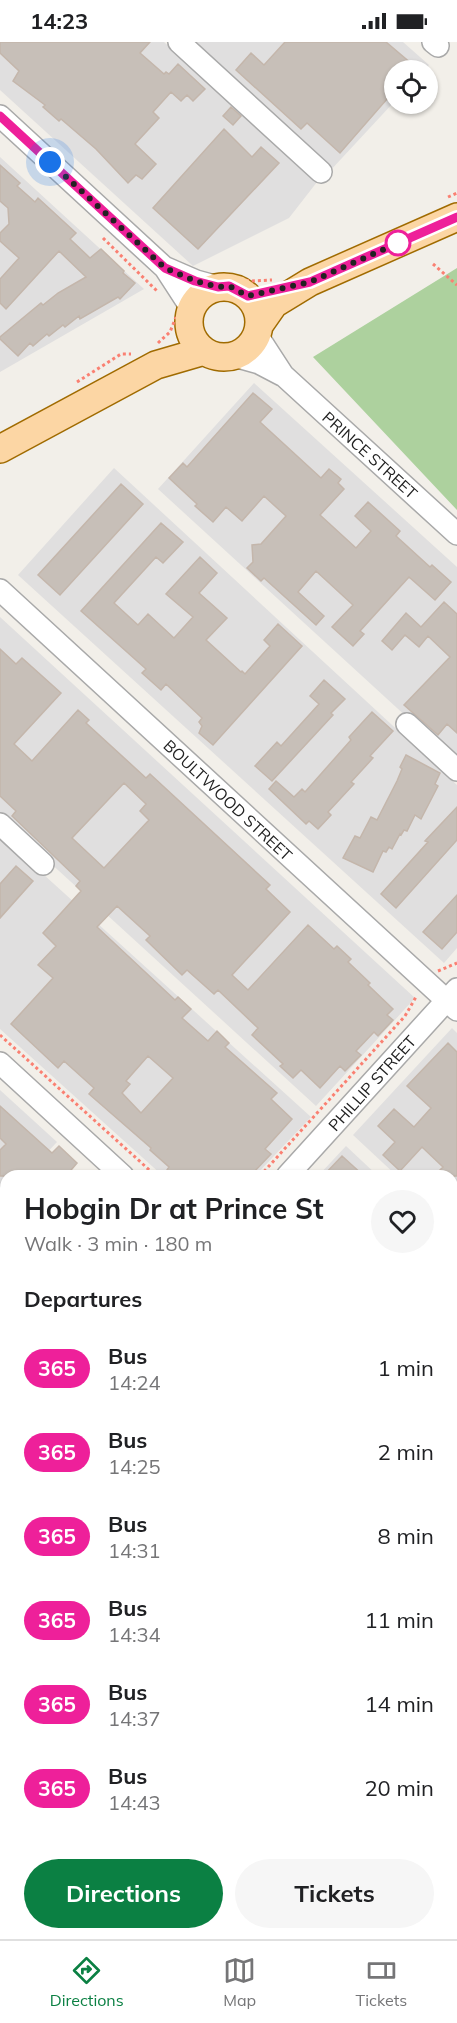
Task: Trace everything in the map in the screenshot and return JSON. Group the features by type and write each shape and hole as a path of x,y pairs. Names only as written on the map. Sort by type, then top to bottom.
{"main road":[{"path":"156,355 204,351 224,357 234,356 251,344 274,304 310,282 457,217"},
{"path":"0,449 176,342 180,322 198,298 207,291 229,286 255,287 310,282"},
{"path":"255,287 255,304 259,313 258,329"},
{"path":"180,322 204,351"}],"street":[{"path":"179,42 321,172"},
{"path":"0,116 165,268 195,281 218,287"},
{"path":"165,268 180,322"},
{"name":"PRINCE STREET","path":"258,329 283,375"},
{"name":"PRINCE STREET","path":"234,356 259,363 283,375 457,534"},
{"name":"BOULTWOOD STREET","path":"0,590 454,1000"},
{"path":"407,724 457,770"},
{"path":"0,824 43,864"},
{"name":"PHILLIP STREET","path":"293,1170 454,1000"},
{"path":"0,1063 116,1170"}],"path":[{"path":"103,238 158,291"},
{"path":"433,264 457,285"},
{"path":"156,355 180,322"},
{"path":"436,972 457,963"},
{"path":"265,1170 405,1016 422,988"},
{"path":"0,1035 149,1170"}],"shaded area":[{"path":"0,42 164,42 317,182 289,218 193,266 0,90"},
{"path":"185,42 403,42 423,60 384,60 384,113 329,172"},
{"path":"0,157 144,289 0,372"},
{"path":"254,383 457,567 457,763 158,489"},
{"path":"114,468 457,785 457,948 444,963 18,575"},
{"path":"0,617 415,998 316,1106 0,817"},
{"path":"0,835 311,1117 261,1170 156,1170 0,1029"},
{"path":"452,1028 457,1033 457,1170 391,1170 353,1135"},
{"path":"0,1090 57,1142 31,1170 0,1170"},
{"path":"346,1146 372,1170 324,1170"}],"green space":[{"path":"457,268 457,510 313,357"}],"building":[{"path":"0,42 150,42 140,53 164,74 166,72 169,74 178,64 205,89 193,101 187,95 181,101 171,92 153,112 159,118 135,144 156,164 142,179 136,175 128,183 96,149 13,81 19,71 0,53"},
{"path":"285,42 386,42 407,60 384,60 384,102 340,153 307,123 301,129 236,70 251,53 264,65"},
{"path":"231,107 241,116 233,125 223,116"},
{"path":"224,129 252,157 261,147 279,163 198,249 153,208"},
{"path":"0,165 20,183 17,186 35,202 38,198 76,233 70,239 90,258 101,249 135,283 120,299 118,297 80,319 79,316 49,336 47,334 33,346 30,343 18,356 0,337 41,303 43,305 58,293 86,277 59,251 6,309 0,303 0,279 19,258 0,241 0,233 9,224 8,208 0,201"},
{"path":"253,393 272,409 260,422 321,478 329,469 341,479 338,483 344,489 320,515 356,548 371,531 355,516 368,502 400,531 396,536 430,567 432,565 451,582 435,600 409,577 360,631 364,634 353,646 332,627 353,605 316,571 298,592 324,616 316,625 264,578 261,581 247,568 253,562 252,545 261,544 286,516 264,496 242,521 226,507 213,522 169,478 183,463 187,467"},
{"path":"121,484 143,504 60,595 38,575"},
{"path":"161,523 183,542 163,563 156,557 114,603 138,625 148,614 174,638 193,617 166,594 200,557 217,573 199,593 227,618 206,640 241,672 245,674 270,646 264,640 278,624 302,646 213,745 199,733 202,726 199,722 202,718 166,684 161,690 142,673 146,669 81,611"},
{"path":"444,602 457,614 457,733 447,724 438,735 404,705 450,657 428,636 419,647 405,635 392,650 382,641 406,613 421,627"},
{"path":"0,649 16,664 22,658 61,693 14,744 32,761 78,710 89,720 86,723 146,778 150,774 270,885 266,889 290,912 232,975 248,990 308,925 334,949 337,946 351,959 348,962 393,1009 387,1015 393,1020 378,1036 374,1032 356,1051 361,1055 345,1071 340,1066 320,1088 301,1070 293,1078 280,1066 283,1064 252,1035 258,1028 218,990 214,994 187,970 182,975 146,940 150,936 117,906 97,927 175,1000 178,997 191,1009 182,1018 208,1041 217,1031 229,1043 225,1047 277,1093 271,1099 292,1119 265,1149 271,1154 256,1170 167,1170 169,1167 150,1150 151,1148 89,1094 94,1088 64,1061 58,1068 11,1024 53,978 38,965 56,946 43,933 81,891 76,886 80,881 12,816 16,811 0,796","holes":["124,783 146,804 140,811 149,820 104,868 72,838","148,1056 173,1078 141,1113 122,1093 130,1084 126,1081"]},
{"path":"324,680 345,699 272,781 255,766 277,742 281,746 319,704 310,696"},
{"path":"372,712 393,731 370,756 373,758 351,782 354,784 328,812 331,815 318,829 309,821 306,824 269,789 276,781 294,797 302,789 305,792 351,740 349,737"},
{"path":"406,755 440,773 435,784 438,786 421,819 415,815 407,831 404,830 400,834 392,849 389,847 386,852 383,851 373,872 343,858 355,836 360,838 371,817 377,820 397,781"},
{"path":"457,807 457,840 396,908 381,894"},
{"path":"16,866 33,881 0,918 0,884"},
{"path":"457,895 457,932 442,949 423,932"},
{"path":"448,1043 457,1052 457,1170 440,1170 443,1167 422,1147 401,1170 383,1155 395,1142 378,1126 394,1109 414,1127 431,1108 407,1086"},
{"path":"0,1106 52,1153 59,1146 77,1163 71,1170 0,1170 0,1150 6,1144 0,1138"},
{"path":"342,1156 357,1170 329,1170"}],"bus line":[{"name":"365","path":"0,116 165,268 195,281 218,287 229,286 248,296 310,282 457,217"}],"route":[{"path":"50,162 165,268 195,281 218,287 229,286 248,296 310,282 398,243"}]}
